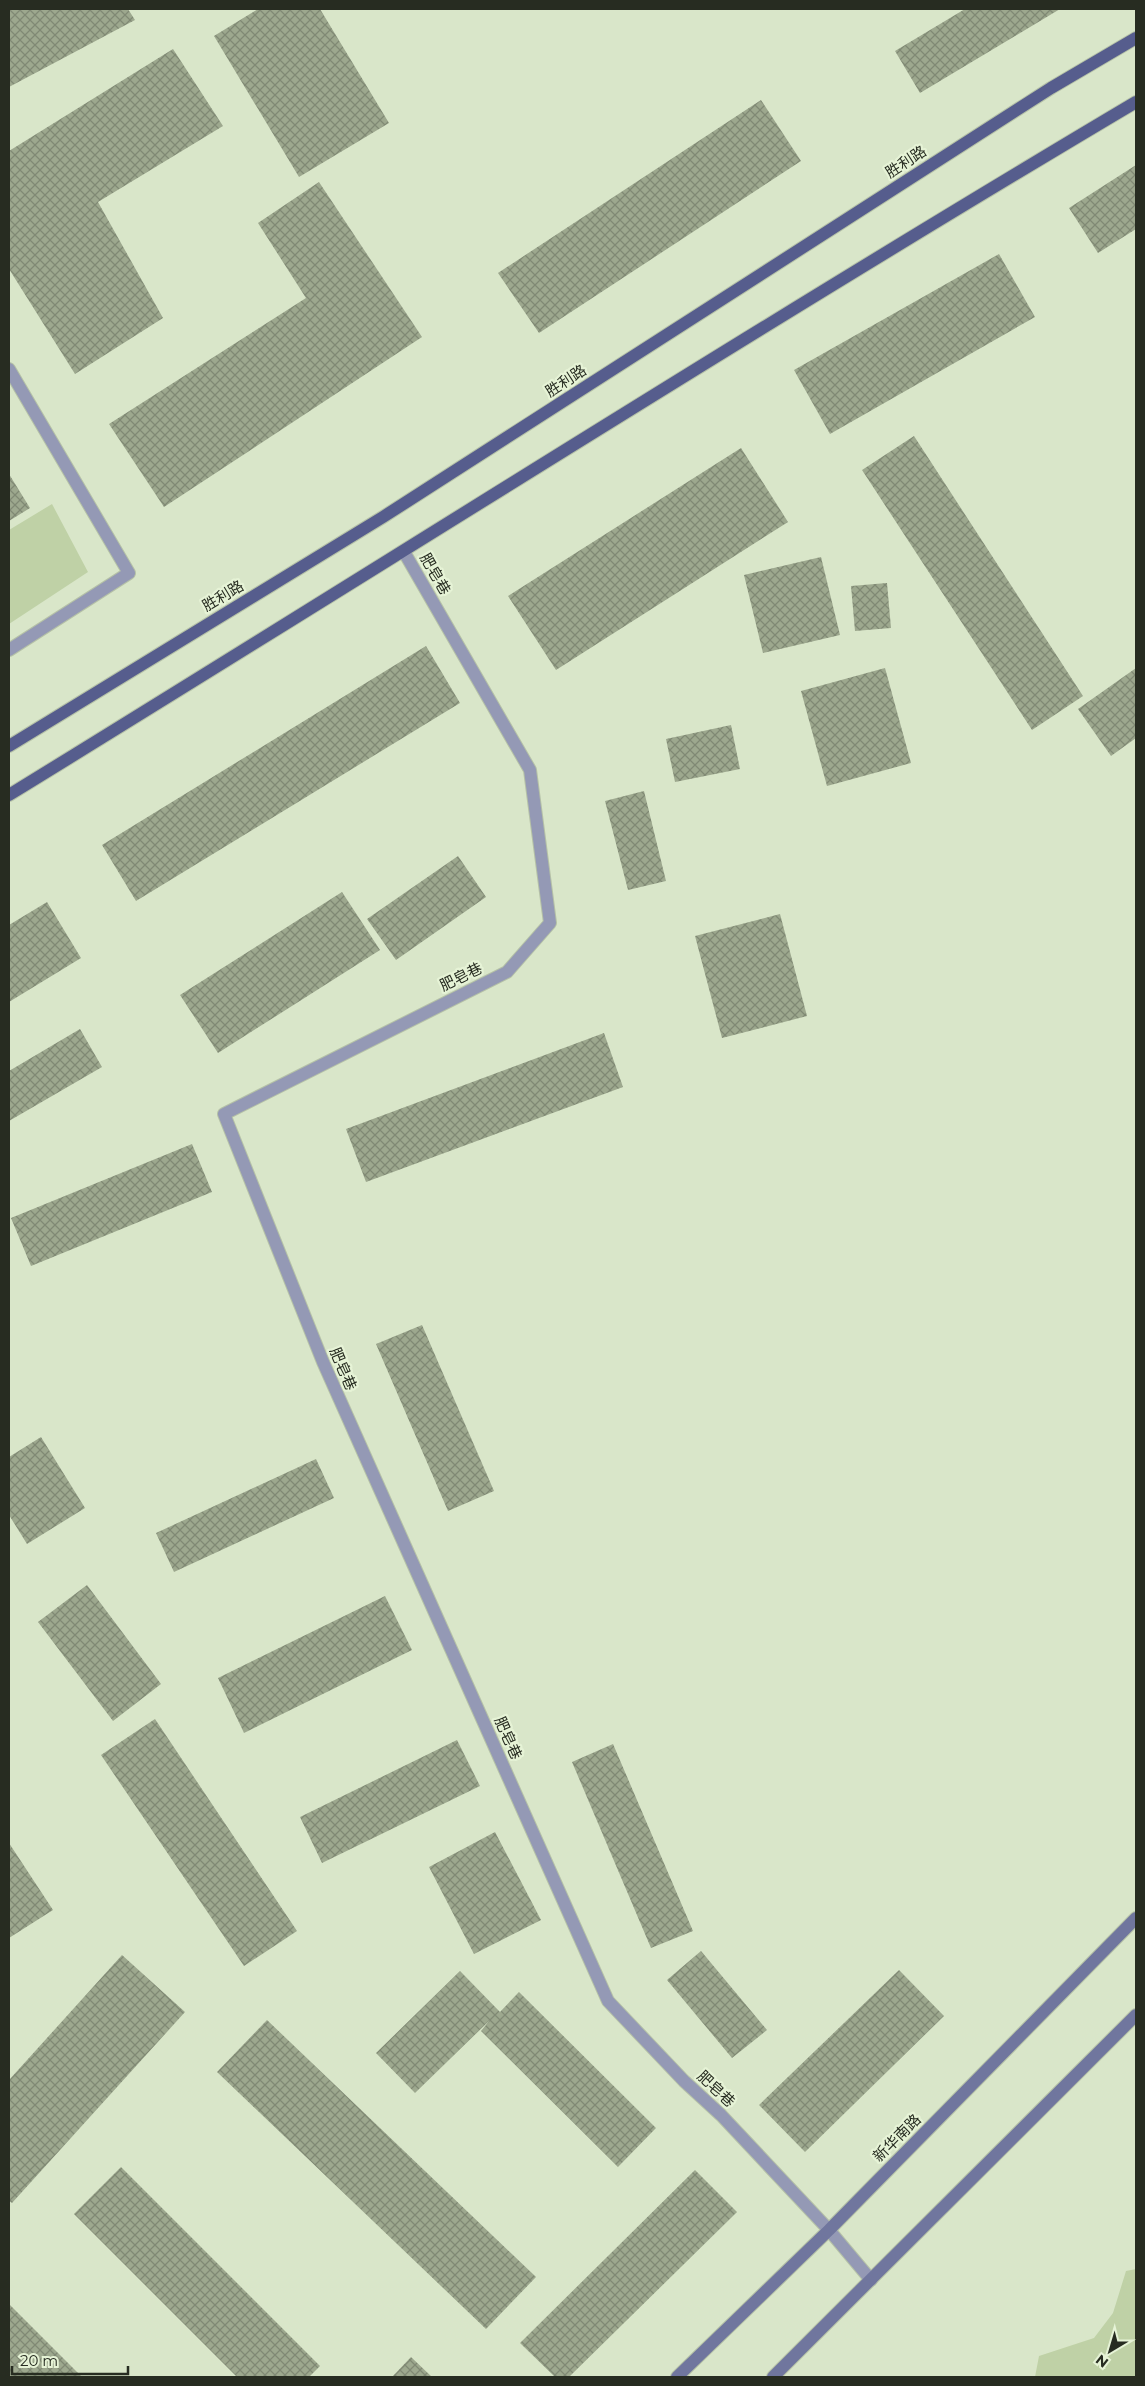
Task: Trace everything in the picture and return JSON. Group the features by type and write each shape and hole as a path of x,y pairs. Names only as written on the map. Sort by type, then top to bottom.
{"main road":[{"name":"胜利路","path":"9,746 383,518 1051,88 1136,38"},
{"path":"9,795 404,552 918,231 1136,102"},
{"name":"新华南路","path":"677,2377 829,2230 1136,1918"},
{"path":"773,2377 1136,2015"}],"street":[{"path":"9,370 129,573 9,650"},
{"name":"肥皂巷","path":"404,552 530,770 550,923 507,972 224,1114 322,1362 608,2002 684,2081 722,2115 829,2230 870,2280"}],"green space":[{"path":"52,504 88,572 9,624 9,530"},
{"path":"1136,2269 1136,2377 1035,2377 1039,2356 1094,2338 1113,2313 1126,2271"}],"building":[{"path":"9,9 128,9 135,20 9,87"},
{"path":"258,9 320,9 389,123 299,177 214,36"},
{"path":"965,9 1060,9 920,93 895,51"},
{"path":"173,49 223,126 98,202 163,318 75,374 9,269 9,151"},
{"path":"761,100 801,161 539,333 498,273"},
{"path":"1136,165 1136,229 1098,253 1069,208"},
{"path":"319,182 422,337 164,507 109,424 306,298 258,223"},
{"path":"999,254 1035,317 830,434 794,370"},
{"path":"914,436 1083,696 1032,730 862,470"},
{"path":"741,448 788,522 556,670 508,596"},
{"path":"9,474 30,508 9,521"},
{"path":"821,557 840,635 763,653 744,575"},
{"path":"887,583 891,628 855,631 851,586"},
{"path":"426,646 460,703 136,901 102,845"},
{"path":"885,668 911,763 827,786 801,691"},
{"path":"1136,668 1136,738 1111,756 1078,709"},
{"path":"731,725 740,769 675,782 666,739"},
{"path":"644,791 666,881 628,890 605,801"},
{"path":"458,856 486,897 396,960 367,919"},
{"path":"342,892 380,950 218,1053 180,995"},
{"path":"47,902 81,958 9,1002 9,925"},
{"path":"780,914 807,1016 722,1038 695,936"},
{"path":"80,1029 102,1067 9,1121 9,1071"},
{"path":"604,1033 623,1087 366,1182 346,1129"},
{"path":"192,1144 212,1192 31,1266 11,1218"},
{"path":"422,1325 494,1491 448,1511 376,1344"},
{"path":"41,1437 85,1508 27,1544 9,1515 9,1457"},
{"path":"316,1459 334,1498 174,1572 156,1533"},
{"path":"87,1585 161,1684 113,1721 38,1622"},
{"path":"385,1596 412,1650 244,1733 218,1678"},
{"path":"155,1719 297,1931 244,1966 101,1755"},
{"path":"457,1740 480,1786 322,1863 300,1817"},
{"path":"613,1744 693,1931 651,1948 572,1762"},
{"path":"495,1832 541,1920 474,1954 429,1867"},
{"path":"9,1843 53,1910 9,1938"},
{"path":"701,1951 767,2030 732,2058 667,1980"},
{"path":"122,1955 185,2012 12,2203 9,2201 9,2080"},
{"path":"899,1970 944,2016 805,2152 759,2105"},
{"path":"460,1971 500,2012 519,1992 656,2128 618,2167 481,2031 490,2020 415,2093 376,2053"},
{"path":"267,2020 536,2277 486,2329 217,2072"},
{"path":"121,2167 320,2366 309,2377 237,2377 74,2214"},
{"path":"695,2170 737,2212 569,2377 555,2377 520,2343"},
{"path":"9,2304 82,2377 9,2377"},
{"path":"411,2357 432,2377 392,2377"}]}
